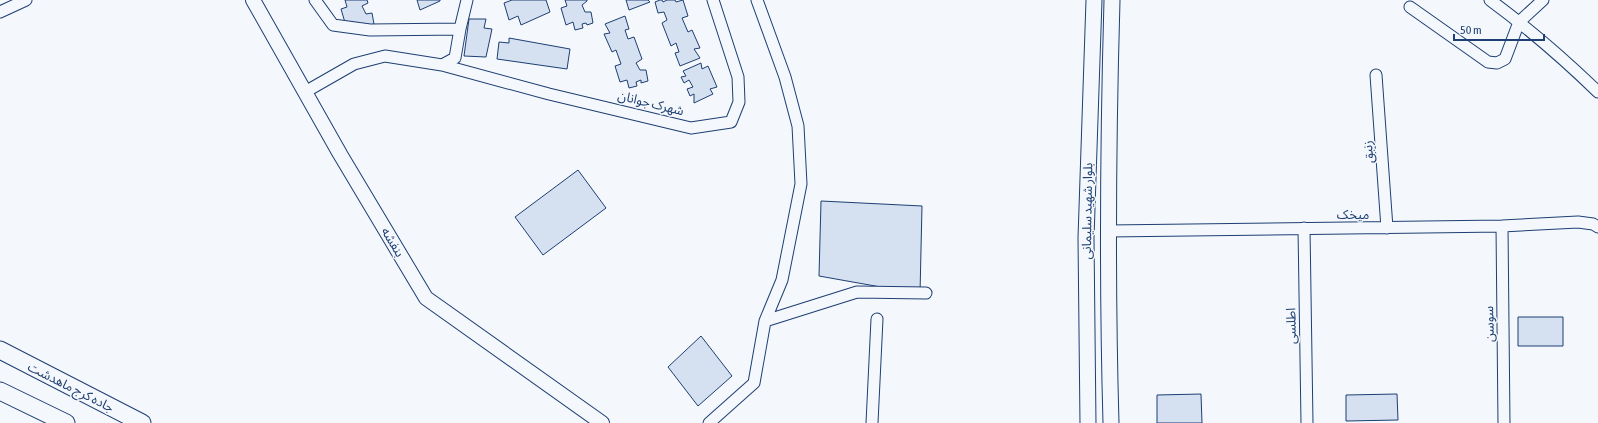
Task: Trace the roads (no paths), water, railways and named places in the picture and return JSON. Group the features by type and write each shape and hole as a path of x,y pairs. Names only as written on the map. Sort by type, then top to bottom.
{"main road":[{"name":"بلوار شهید سلیمانی","path":"1088,423 1086,238 1094,0"},
{"name":"بلوار شهید سلیمانی","path":"1111,423 1108,320 1108,146 1112,0"},
{"name":"جاده کرج ماهدشت","path":"0,350 142,423"},
{"path":"0,391 58,421"}],"street":[{"path":"0,12 26,0"},
{"name":"بنفشه","path":"253,0 305,92 426,298 602,423"},
{"path":"315,0 334,25 370,30 460,29"},
{"path":"442,65 455,58 460,29 468,0"},
{"name":"شهرک جوانان","path":"305,92 354,64 385,56 442,65 549,94 691,128 731,122 739,102 738,77 713,0"},
{"path":"709,423 754,383 765,321 782,280 794,226 802,175 798,126 785,77 757,0"},
{"path":"1490,0 1519,22 1598,92"},
{"path":"1410,7 1488,62 1497,63 1504,59 1519,22 1543,0"},
{"name":"زنبق","path":"1376,75 1387,228"},
{"name":"میخک","path":"1108,231 1502,226 1578,222 1593,224 1598,227"},
{"name":"سوسن","path":"1502,226 1504,423"},
{"name":"اطلسی","path":"1304,228 1307,423"},
{"path":"765,321 857,292 926,293"},
{"path":"872,423 877,319"}]}
